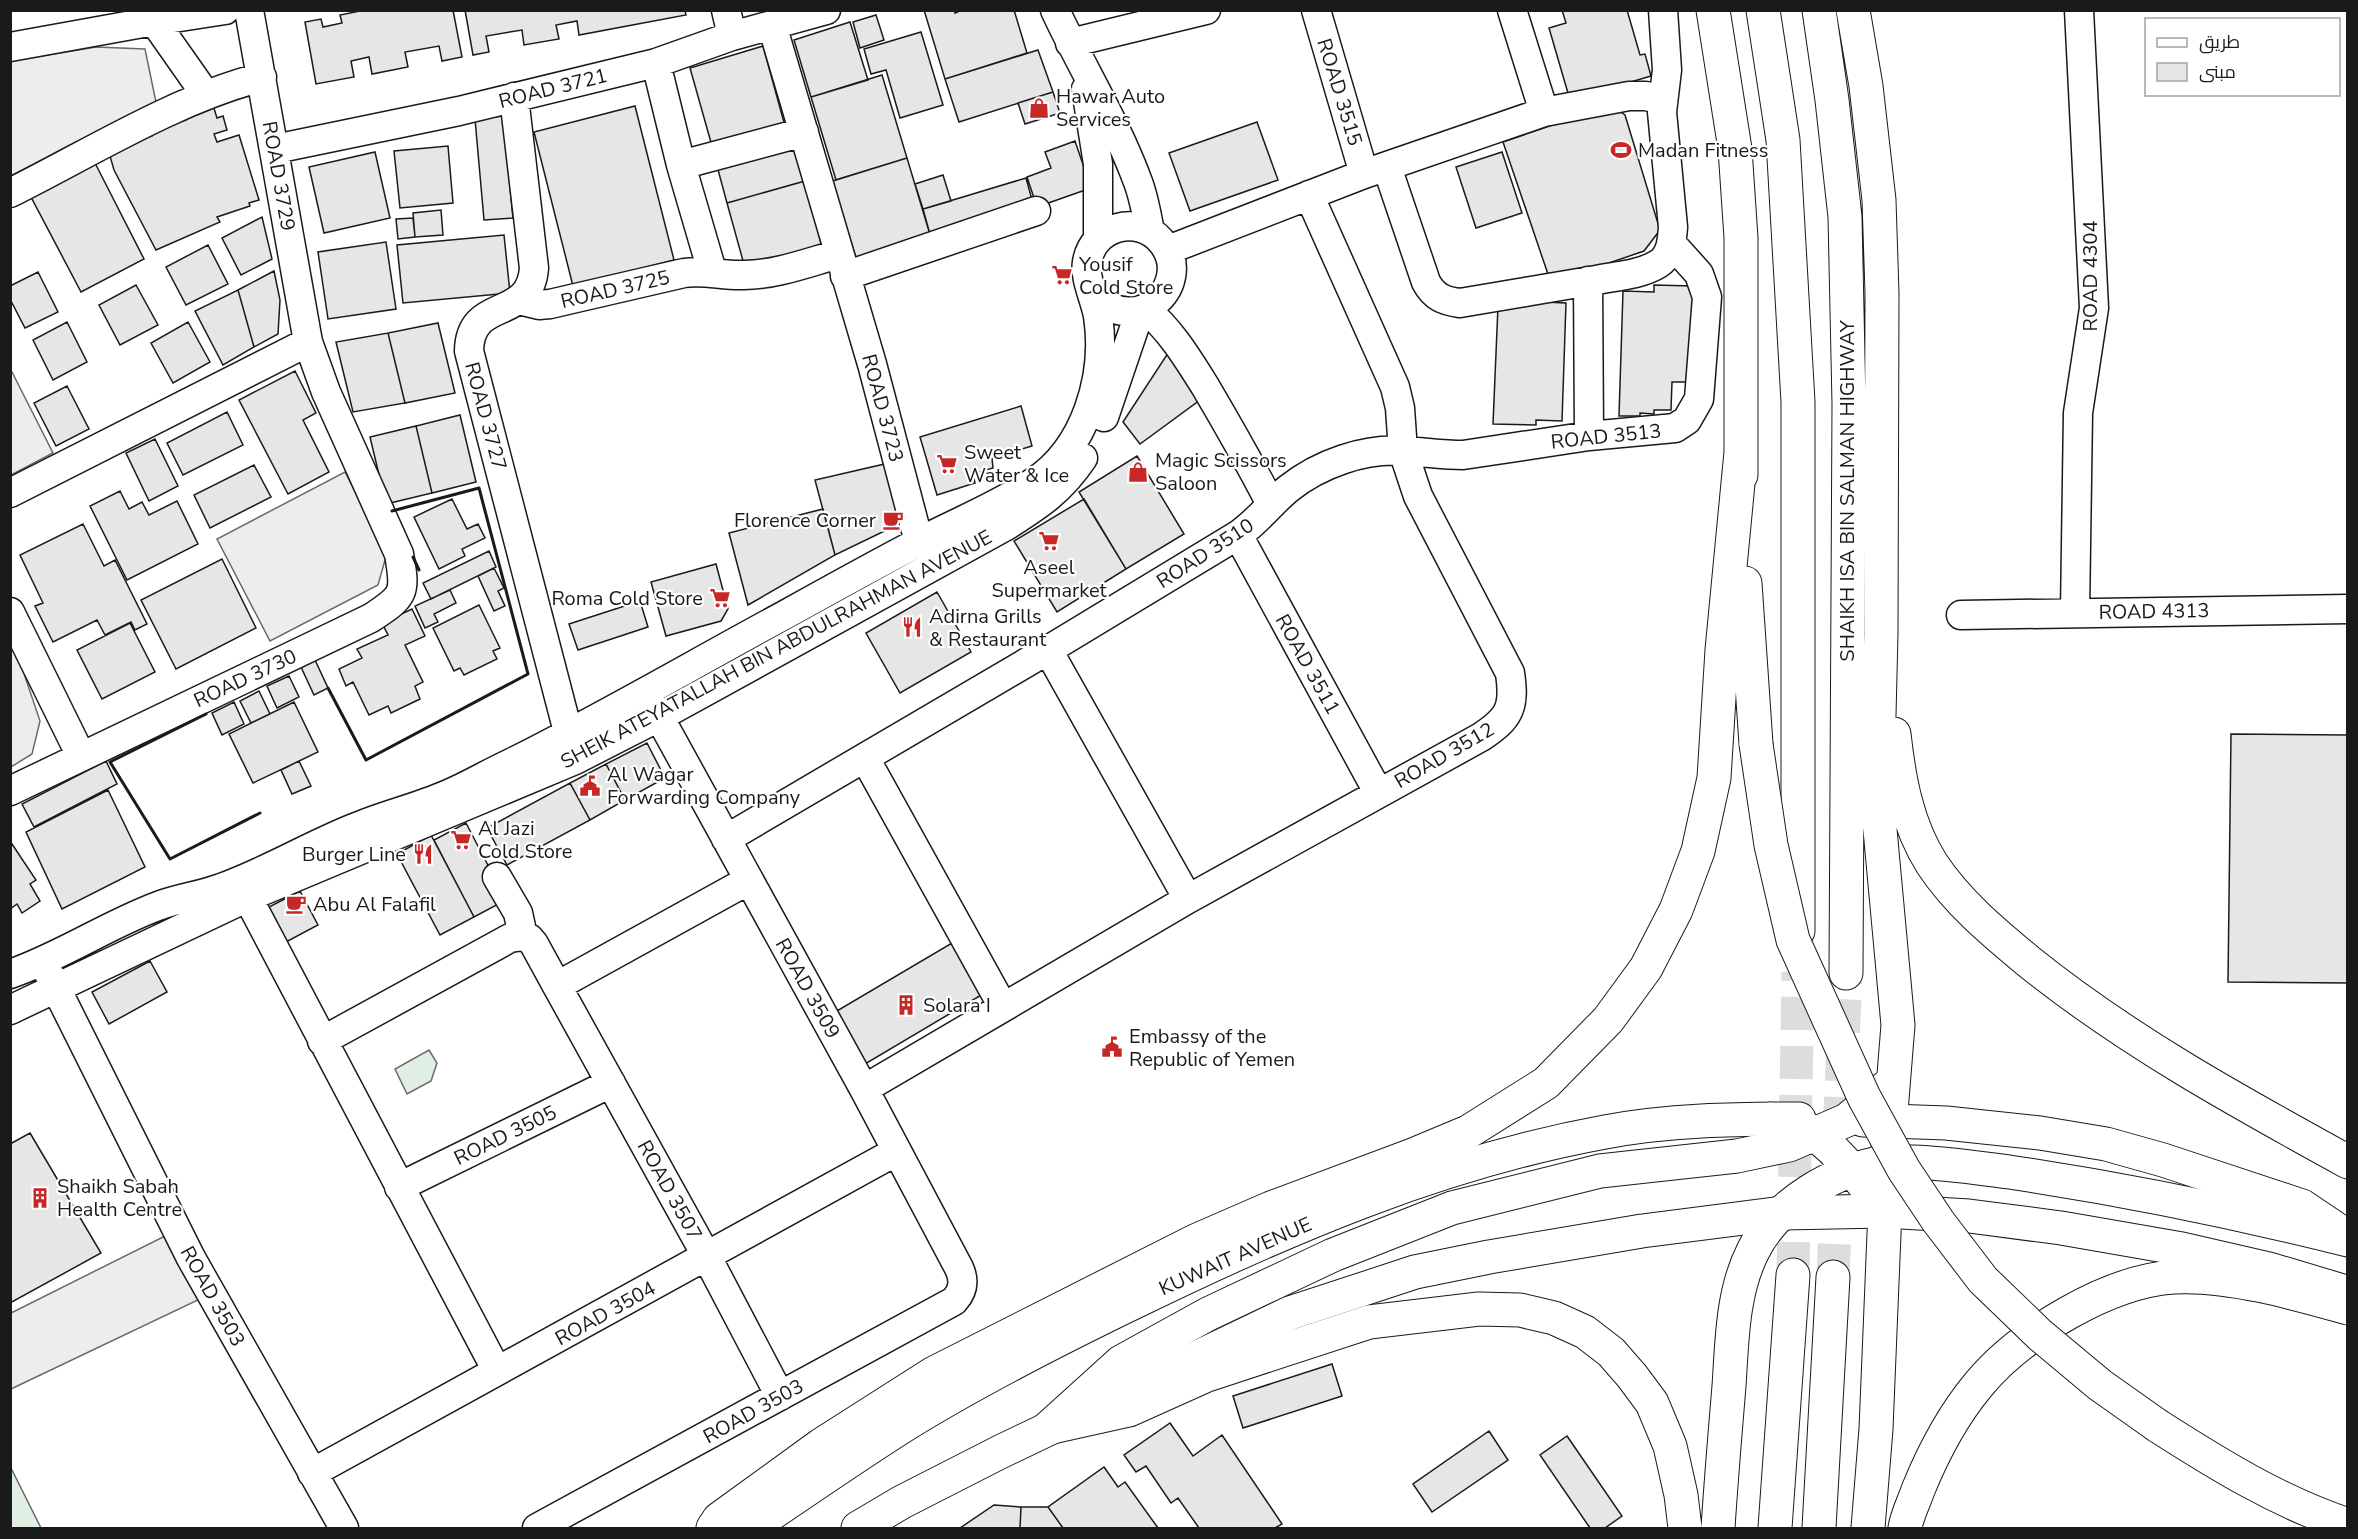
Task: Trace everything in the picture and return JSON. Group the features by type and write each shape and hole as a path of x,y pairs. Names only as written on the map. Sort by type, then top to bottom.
{"main road":[{"path":"1713,10 1735,149 1741,238 1741,452 1748,636 1756,744 1771,845 1793,940 1864,1097 1904,1170 1938,1221 1983,1280 2040,1335 2100,1385 2158,1426 2228,1471 2325,1517 2348,1525"},
{"path":"1763,10 1783,140 1798,402 1798,972"},
{"name":"SHAIKH ISA BIN SALMAN HIGHWAY","path":"1819,10 1832,100 1845,228 1849,405 1846,973"},
{"path":"1853,10 1866,86 1879,200 1882,293 1881,634 1877,797 1898,1025 1887,1161 1876,1429 1868,1528"},
{"path":"713,1528 719,1519 821,1445 934,1372 1195,1241 1270,1208 1468,1132 1545,1083 1608,1020 1646,968 1676,910 1698,851 1714,778 1722,650 1741,452"},
{"path":"1881,634 1898,769 1911,822 1932,863 1958,896 1990,930 2054,982 2122,1030 2227,1095 2348,1162"},
{"path":"1047,1429 1121,1362 1199,1320 1333,1255 1452,1208 1600,1171 1763,1152 1814,1135 1847,1120 1892,1082"},
{"path":"1771,1119 1946,1123 2040,1133 2106,1144 2174,1163 2302,1206 2348,1239"},
{"path":"1771,1119 1797,1124 1814,1135 1852,1170 1885,1211"},
{"name":"KUWAIT AVENUE","path":"750,1528 904,1426 1053,1342 1218,1262 1342,1208 1481,1160 1605,1132 1654,1125 1771,1119"},
{"path":"1718,1528 1737,1305 1744,1272 1754,1250 1769,1227 1783,1213 1802,1197 1852,1170 1887,1161 1942,1163 2169,1198 2348,1239"},
{"path":"858,1528 902,1502 1047,1429 1290,1313 1415,1272 1642,1230 1783,1213 1885,1211 1969,1216 2061,1228 2171,1247 2269,1269 2348,1293"},
{"path":"1774,1528 1793,1275"},
{"path":"1819,1528 1833,1277"},
{"path":"1905,1528 1928,1465 1950,1426 1979,1384 2015,1349 2057,1319 2093,1300 2142,1281 2175,1277 2236,1281 2302,1294 2348,1308"},
{"path":"1047,1429 1129,1410 1207,1375 1369,1322 1479,1309 1520,1310 1554,1318 1585,1332 1611,1352 1632,1376 1652,1403 1670,1446 1681,1495 1685,1528"}],"street":[{"path":"10,47 153,16 225,10"},
{"name":"ROAD 3729","path":"249,10 308,342 326,392 399,554 403,590"},
{"name":"ROAD 3721","path":"275,149 459,111 656,63 729,23 772,25 826,10"},
{"path":"1055,10 1075,53 1102,99 1127,153 1163,252 1177,315 1194,369"},
{"path":"1075,53 1206,10"},
{"name":"ROAD 3515","path":"1316,10 1376,171"},
{"path":"1512,10 1544,112"},
{"path":"1376,171 1430,289 1437,297 1448,302 1460,303 1639,272 1659,263 1668,254 1672,244 1673,227 1662,112 1667,70 1663,10"},
{"name":"ROAD 4304","path":"2075,612 2078,413 2094,308 2079,10"},
{"path":"153,16 206,95"},
{"name":"ROAD 3723","path":"772,25 872,364 919,542"},
{"path":"1075,53 1089,103 1098,164 1098,238"},
{"path":"656,63 681,165 712,272"},
{"path":"10,193 206,95 262,77"},
{"path":"1163,252 1309,195 1544,112 1629,96 1646,96 1663,100"},
{"path":"514,97 534,268 533,281 528,292 518,300"},
{"path":"681,165 804,132"},
{"path":"1309,195 1395,387 1400,408 1403,451"},
{"path":"842,265 1036,211"},
{"path":"1129,225 1163,252 1167,289 1158,301 1142,310 1127,312 1114,310 1094,295 1086,272 1091,248 1107,231 1129,225"},
{"name":"ROAD 3513","path":"1403,451 1463,455 1589,436 1675,428 1687,420 1695,410 1699,399 1707,297 1699,274 1672,244"},
{"name":"ROAD 3725","path":"518,300 539,305 550,304 684,273 712,272 729,275 842,265"},
{"path":"1588,281 1589,436"},
{"name":"SHEIK ATEYATALLAH BIN ABDULRAHMAN AVENUE","path":"10,1010 56,989 358,826 659,717 1006,526 1044,502 1060,488 1096,383 1100,351 1099,323 1094,295"},
{"name":"ROAD 3727","path":"518,300 487,315 476,324 470,336 469,351 572,747"},
{"path":"1142,310 1160,323 1194,369 1271,504"},
{"name":"SHEIK ATEYATALLAH BIN ABDULRAHMAN AVENUE","path":"572,747 645,693 919,542 1011,497 1047,473 1068,464 1090,446 1103,418 1142,310"},
{"path":"1128,345 1144,339 1161,339 1176,344"},
{"path":"10,493 308,342"},
{"name":"ROAD 3510","path":"726,839 1048,650 1251,527 1271,504 1310,474 1332,464 1379,452 1403,451"},
{"name":"ROAD 3512","path":"864,1089 1188,899 1493,729 1507,716 1512,697 1510,673 1418,496 1403,451"},
{"name":"ROAD 3511","path":"1238,535 1378,792"},
{"name":"ROAD 3730","path":"10,791 371,618 393,604 403,590"},
{"name":"ROAD 4313","path":"1961,615 2348,609"},
{"path":"10,612 81,756"},
{"path":"1048,650 1188,899"},
{"name":"ROAD 3509","path":"645,693 864,1089 959,1268 963,1276 963,1286"},
{"path":"865,758 1003,1007"},
{"name":"ROAD 3507","path":"497,877 518,914 523,936 529,938 534,944 707,1257 780,1396"},
{"path":"557,986 749,880"},
{"name":"SHEIK ATEYATALLAH BIN ABDULRAHMAN AVENUE","path":"10,974 43,962 156,906 218,889 243,889"},
{"path":"243,889 497,1371"},
{"path":"322,1041 510,938 523,936"},
{"name":"ROAD 3503","path":"43,962 191,1258 344,1528"},
{"name":"ROAD 3505","path":"399,1186 611,1083"},
{"name":"ROAD 3504","path":"312,1473 897,1151"},
{"name":"ROAD 3503","path":"537,1528 954,1301 963,1286"}],"green space":[{"path":"429,1050 437,1063 431,1081 407,1094 395,1069"},
{"path":"12,1470 41,1528 11,1528"}],"shaded area":[{"path":"96,47 145,49 156,102 11,176 11,61"},
{"path":"11,370 53,453 10,475"},
{"path":"345,472 387,553 378,585 270,641 217,539"},
{"path":"11,635 40,721 32,754 11,767"},
{"path":"165,1236 200,1299 11,1389 11,1313"}],"building":[{"path":"365,10 453,10 462,57 442,61 439,46 405,52 408,67 372,74 369,57 351,61 354,77 316,84 305,22 321,19 323,27 342,23 340,15"},
{"path":"465,10 685,10 686,15 579,35 577,21 556,25 559,39 524,45 522,30 486,36 489,52 473,55"},
{"path":"924,10 955,10 955,13 962,10 1014,10 1027,53 945,79"},
{"path":"1562,10 1627,10 1640,55 1645,54 1651,76 1570,100 1549,28 1566,23"},
{"path":"876,15 884,40 860,48 853,22"},
{"path":"850,22 868,80 811,97 794,40"},
{"path":"921,32 943,105 900,118 886,70 871,74 864,49"},
{"path":"763,46 785,126 712,146 690,68"},
{"path":"1038,50 1053,92 959,122 945,79"},
{"path":"882,75 907,158 836,180 811,97"},
{"name":"Hawar Auto Services","path":"1053,92 1060,113 1025,124 1018,103"},
{"path":"213,105 217,118 223,116 227,130 214,134 217,142 239,135 259,200 249,203 250,206 217,217 220,222 156,250 114,170 108,149 152,136 151,130 186,120 184,113"},
{"path":"1611,105 1625,115 1660,230 1644,251 1551,283 1503,142"},
{"path":"635,106 674,260 573,286 534,132"},
{"path":"503,116 513,218 484,220 475,119"},
{"path":"1257,122 1278,180 1190,211 1169,153"},
{"path":"1075,141 1091,188 1037,207 1027,177 1051,168 1045,152"},
{"path":"795,145 805,181 727,203 717,166"},
{"path":"448,146 453,203 400,208 394,151"},
{"path":"375,152 390,218 324,233 309,167"},
{"path":"1502,152 1522,213 1476,228 1456,167"},
{"path":"907,158 931,238 857,261 832,181"},
{"path":"95,163 144,259 81,292 31,197"},
{"path":"943,175 951,201 923,209 915,184"},
{"path":"1026,178 1034,207 931,238 923,209"},
{"path":"805,181 822,247 745,268 727,203"},
{"path":"441,210 443,235 415,237 413,213"},
{"path":"262,217 272,259 241,275 222,238"},
{"path":"413,218 415,237 398,239 396,219"},
{"path":"504,235 510,293 403,303 397,245"},
{"path":"386,242 396,309 328,319 318,252"},
{"path":"208,245 228,284 186,305 166,267"},
{"path":"274,271 280,300 278,334 254,347 238,290"},
{"path":"38,272 58,312 25,328 10,299 10,286"},
{"path":"136,285 158,325 120,345 99,305"},
{"path":"1654,285 1693,286 1690,382 1672,382 1671,410 1654,410 1654,414 1640,413 1640,416 1619,416 1623,291 1654,292"},
{"path":"238,290 254,347 223,365 195,311"},
{"path":"1524,301 1566,303 1562,421 1536,420 1536,425 1493,424 1498,306 1524,307"},
{"path":"67,322 87,362 53,380 33,340"},
{"path":"188,322 210,362 173,383 151,343"},
{"path":"438,323 455,393 405,403 388,333"},
{"path":"388,333 405,403 353,412 336,342"},
{"path":"1170,350 1204,397 1140,444 1123,422"},
{"path":"295,371 316,413 303,420 329,472 288,494 239,400"},
{"path":"67,386 89,429 56,446 34,403"},
{"path":"1021,406 1032,446 992,458 993,468 973,474 975,483 937,495 920,437"},
{"path":"227,412 243,445 183,475 167,443"},
{"path":"460,415 476,482 432,493 416,426"},
{"path":"416,426 432,493 386,504 370,437"},
{"path":"155,439 178,486 149,501 126,453"},
{"path":"1137,456 1184,534 1126,569 1079,492"},
{"path":"889,463 903,522 835,555 815,480"},
{"path":"254,465 271,497 210,528 194,495"},
{"path":"120,491 129,509 142,502 149,515 177,501 198,544 127,580 90,506"},
{"path":"452,499 467,529 478,524 485,538 462,549 465,556 439,569 414,517"},
{"path":"1084,499 1126,569 1057,612 1014,541"},
{"path":"823,509 835,555 748,605 729,533"},
{"path":"83,524 104,566 115,560 147,624 135,630 131,622 105,635 97,620 53,642 35,606 43,603 20,555"},
{"path":"489,551 496,567 431,599 423,583"},
{"path":"222,559 256,628 176,669 141,600"},
{"path":"716,564 728,609 721,621 666,636 651,582"},
{"path":"494,568 504,588 498,591 505,606 494,611 478,576"},
{"path":"450,590 456,603 434,614 438,622 425,628 415,606"},
{"path":"937,592 971,652 900,693 866,633"},
{"path":"640,601 648,627 578,650 569,624"},
{"path":"479,605 500,648 493,651 497,659 464,675 460,668 454,671 433,628"},
{"path":"412,609 425,636 405,645 423,682 415,686 420,699 391,713 388,706 369,715 353,682 346,686 339,669 362,658 357,649 388,635 382,623"},
{"path":"130,623 155,672 102,699 77,650"},
{"path":"315,660 328,688 314,695 301,667"},
{"path":"289,676 299,697 277,708 267,686"},
{"path":"259,691 270,714 251,723 240,701"},
{"path":"234,702 244,724 222,735 212,713"},
{"path":"294,702 318,752 253,783 229,734"},
{"path":"2231,734 2348,735 2348,983 2228,982"},
{"path":"647,743 665,778 625,800 606,764"},
{"path":"106,761 117,784 34,827 22,804"},
{"path":"299,761 311,786 292,794 281,770"},
{"path":"606,764 625,800 590,820 570,783"},
{"path":"570,783 590,820 507,865 487,828"},
{"path":"108,790 145,867 62,909 26,832"},
{"path":"466,823 506,900 474,917 434,840"},
{"path":"431,835 474,917 440,935 397,854"},
{"path":"10,841 36,880 30,884 40,901 22,913 17,904 10,909"},
{"path":"300,891 318,925 286,942 267,908"},
{"name":"Solara I","path":"952,943 983,994 860,1067 830,1015"},
{"path":"150,961 167,992 109,1024 92,992"},
{"name":"Shaikh Sabah Health Centre","path":"30,1133 101,1253 10,1303 10,1144"},
{"path":"1332,1364 1342,1396 1243,1428 1233,1396"},
{"path":"1170,1423 1193,1456 1222,1435 1282,1524 1275,1528 1199,1528 1178,1498 1171,1503 1146,1466 1136,1472 1124,1455"},
{"path":"1489,1431 1508,1460 1432,1512 1413,1484"},
{"path":"1567,1436 1622,1516 1605,1528 1590,1528 1540,1455"},
{"path":"1104,1467 1118,1487 1125,1482 1158,1528 1063,1528 1048,1507"},
{"path":"994,1505 1021,1507 1020,1528 960,1528"},
{"path":"1021,1507 1048,1507 1063,1528 1020,1528"}],"tunnel":[{"path":"1793,1275 1798,972"},
{"path":"1833,1277 1846,973"}],"wall":[{"path":"328,688 366,760 528,674 479,488 392,511"},
{"path":"413,557 419,570"},
{"path":"206,714 110,762 170,859 260,813"}],"place":[{"name":"Hawar Auto Services","path":"1039,108"},
{"name":"Madan Fitness","path":"1621,150"},
{"name":"Yousif Cold Store","path":"1062,275"},
{"name":"Sweet Water & Ice","path":"947,464"},
{"name":"Magic Scissors Saloon","path":"1138,472"},
{"name":"Florence Corner","path":"893,520"},
{"name":"Aseel Supermarket","path":"1049,541"},
{"name":"Roma Cold Store","path":"720,598"},
{"name":"Adirna Grills & Restaurant","path":"912,627"},
{"name":"Al Wagar Forwarding Company","path":"590,786"},
{"name":"Al Jazi Cold Store","path":"461,840"},
{"name":"Burger Line","path":"423,854"},
{"name":"Abu Al Falafil","path":"296,904"},
{"name":"Solara I","path":"906,1005"},
{"name":"Embassy of the Republic of Yemen","path":"1112,1047"},
{"name":"Shaikh Sabah Health Centre","path":"40,1198"}]}
